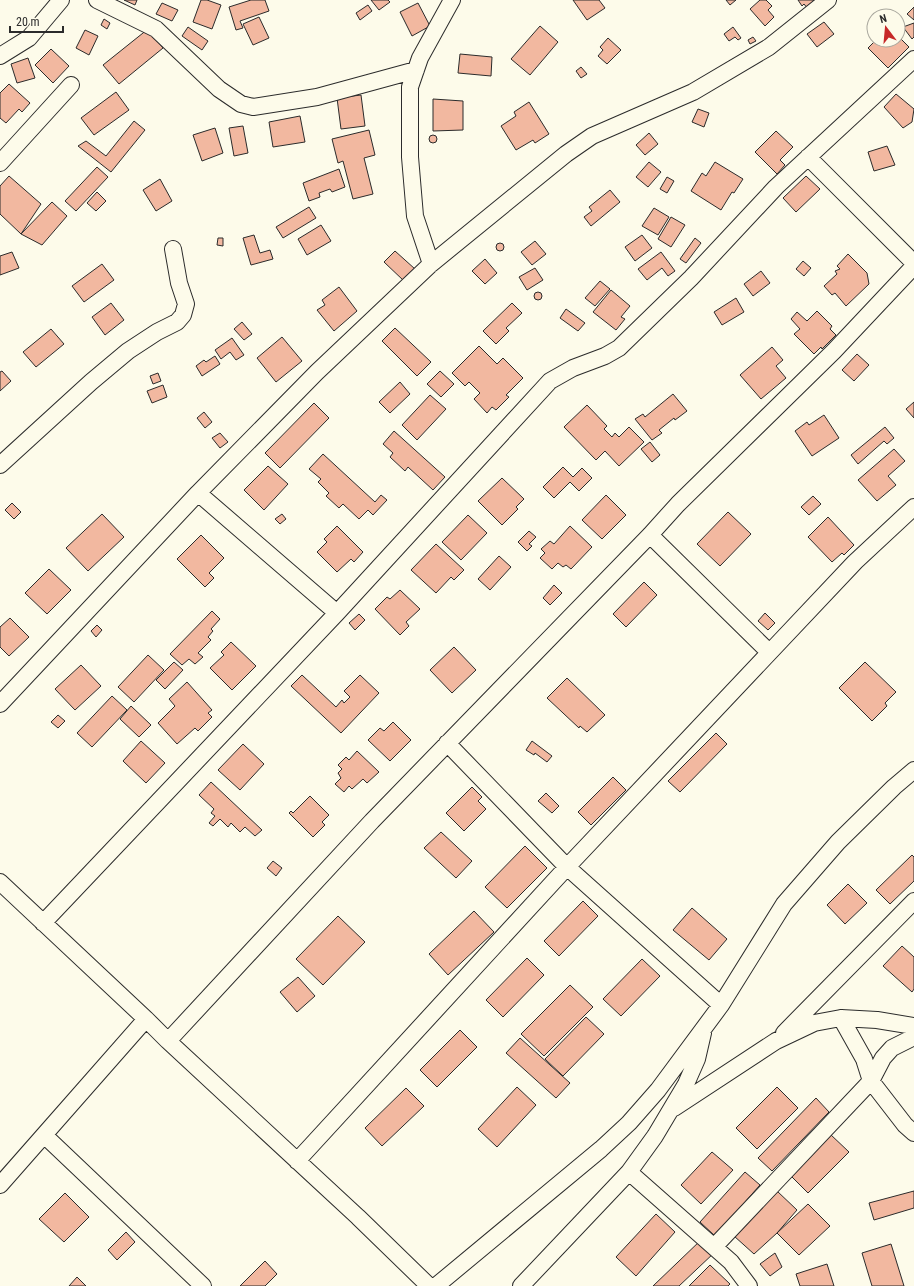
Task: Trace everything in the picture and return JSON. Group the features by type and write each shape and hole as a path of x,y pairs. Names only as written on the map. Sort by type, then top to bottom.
{"street":[{"path":"0,56 29,38 61,0"},
{"path":"97,0 156,29 219,89 241,104 253,107 317,97 416,70"},
{"path":"431,264 415,216 410,157 410,87 420,58 452,0"},
{"path":"0,704 198,493 317,372 431,264 566,154 592,136 693,92 769,47 828,0"},
{"path":"43,923 338,613 550,381 573,368 605,356 619,348 691,278 776,187 914,59"},
{"path":"0,163 71,85"},
{"path":"168,1041 372,821 650,535 678,504 834,351 914,265 808,157"},
{"path":"0,465 91,382 128,351 157,332 177,322 183,315 186,304 179,283 173,249"},
{"path":"198,493 338,613"},
{"path":"296,1161 567,867 854,562 914,507"},
{"path":"650,535 769,652"},
{"path":"447,744 567,867 721,1005"},
{"path":"436,1286 601,1150 629,1123 658,1090 721,1005 784,904 838,842 894,787 914,770"},
{"path":"0,882 296,1161 358,1217 429,1286"},
{"path":"776,1041 914,901"},
{"path":"842,1018 864,1059 871,1081 905,1125 914,1134"},
{"path":"671,1110 776,1041 814,1023 842,1018 877,1020 914,1026"},
{"path":"0,1185 146,1019"},
{"path":"521,1286 629,1172 655,1136 686,1084 697,1059 704,1027"},
{"path":"714,1247 871,1081 882,1058 892,1048 914,1037"},
{"path":"44,1135 203,1286"},
{"path":"629,1172 731,1262 749,1286"}],"building":[{"path":"124,0 137,0 135,5"},
{"path":"201,0 207,0 221,5 212,29 193,22"},
{"path":"251,0 265,0 269,11 240,21 243,28 236,30 229,7"},
{"path":"371,0 388,0 390,2 379,10"},
{"path":"573,0 599,0 605,8 587,20"},
{"path":"726,0 736,0 730,5"},
{"path":"760,0 766,0 772,6 768,10 774,17 765,26 750,9"},
{"path":"798,0 813,0 815,3 808,9 804,4 802,6"},
{"path":"162,3 178,10 172,21 156,14"},
{"path":"418,3 430,26 412,36 400,12"},
{"path":"368,5 372,11 360,20 356,13"},
{"path":"914,7 914,20 907,14"},
{"path":"259,17 269,38 253,45 243,24"},
{"path":"104,19 110,23 107,29 101,25"},
{"path":"824,22 834,34 817,47 807,34"},
{"path":"914,23 914,37 912,39 906,31 906,26"},
{"path":"540,26 558,42 530,75 511,59"},
{"path":"188,27 208,41 202,50 182,36"},
{"path":"733,27 741,38 738,40 735,37 729,41 724,34"},
{"path":"148,29 163,48 119,84 103,65"},
{"path":"85,30 98,36 89,55 76,48"},
{"path":"753,37 756,41 750,44 748,40"},
{"path":"608,38 621,50 607,64 598,56 603,50 600,47"},
{"path":"906,44 909,47 888,68 868,48 906,48"},
{"path":"51,49 69,66 53,83 35,65"},
{"path":"460,54 492,57 491,76 458,73"},
{"path":"28,58 35,78 17,83 11,64"},
{"path":"581,67 587,74 581,78 576,71"},
{"path":"9,84 30,103 22,112 19,109 6,123 0,118 0,93"},
{"path":"116,92 129,110 94,135 81,118"},
{"path":"896,94 914,109 912,122 903,128 884,107"},
{"path":"361,95 365,126 341,129 337,98"},
{"path":"433,99 463,101 463,130 433,131"},
{"path":"529,102 549,134 535,143 533,140 516,150 501,126 516,116 514,112"},
{"path":"698,109 709,113 704,127 692,122"},
{"path":"300,116 305,142 273,147 269,122"},
{"path":"134,121 145,130 111,172 78,146 86,141 106,156"},
{"path":"243,126 248,153 234,156 229,128"},
{"path":"215,128 223,153 202,161 193,135"},
{"path":"369,130 375,155 364,158 373,194 353,199 343,161 338,163 332,139"},
{"path":"776,131 793,147 780,160 785,165 777,174 755,152"},
{"path":"649,133 658,144 645,155 636,145"},
{"path":"433,135 436,136 436,142 433,143 430,142 429,139 430,136"},
{"path":"887,146 895,165 874,171 868,152"},
{"path":"649,162 661,172 648,187 636,177"},
{"path":"715,162 743,179 734,193 732,192 721,210 691,191 702,173 706,176"},
{"path":"97,167 108,177 76,211 65,201"},
{"path":"339,169 345,187 332,192 330,189 319,193 320,197 309,201 303,183"},
{"path":"9,176 41,204 21,234 0,214 0,186"},
{"path":"806,176 820,189 796,212 783,198"},
{"path":"667,177 674,181 667,193 660,189"},
{"path":"160,179 172,201 156,211 143,190"},
{"path":"610,190 620,202 591,226 584,217 592,211 589,207"},
{"path":"97,192 106,201 96,211 87,203"},
{"path":"52,202 67,216 42,245 21,234"},
{"path":"309,207 316,218 283,238 276,227"},
{"path":"654,208 669,217 658,235 642,226"},
{"path":"671,217 685,225 671,247 658,239"},
{"path":"321,225 331,241 307,255 298,239"},
{"path":"254,235 260,253 270,250 273,259 251,265 243,238"},
{"path":"642,235 652,248 635,261 625,247"},
{"path":"218,238 223,238 223,246 217,245"},
{"path":"695,238 701,243 686,263 680,259"},
{"path":"535,241 546,254 532,265 521,252"},
{"path":"500,243 503,244 503,250 500,251 497,250 496,247 497,244"},
{"path":"395,251 415,269 404,281 384,262"},
{"path":"12,252 19,268 0,275 0,256"},
{"path":"661,252 675,271 668,276 662,268 647,280 638,269"},
{"path":"848,254 867,273 869,284 846,306 835,293 832,295 824,286 837,274 835,271 840,269 837,266"},
{"path":"485,259 497,273 485,284 472,271"},
{"path":"803,261 811,268 804,276 796,269"},
{"path":"102,264 114,280 84,302 72,286"},
{"path":"535,268 543,280 527,290 519,277"},
{"path":"761,271 770,283 753,296 744,284"},
{"path":"600,281 610,289 595,306 585,298"},
{"path":"339,287 357,311 334,331 317,310 325,305 322,300"},
{"path":"611,290 630,306 621,317 625,319 616,330 593,312"},
{"path":"538,292 541,293 541,299 538,300 535,299 534,296 535,293"},
{"path":"736,298 744,312 722,325 714,312"},
{"path":"111,303 124,320 105,335 92,317"},
{"path":"512,303 522,313 506,328 509,331 496,344 483,331"},
{"path":"566,309 585,323 578,331 560,318"},
{"path":"817,311 832,326 830,329 836,335 822,349 821,347 814,354 794,334 800,329 791,319 797,312 807,321"},
{"path":"242,322 252,334 244,340 234,329"},
{"path":"395,328 431,362 417,376 382,341"},
{"path":"51,329 64,344 36,367 23,352"},
{"path":"282,337 302,361 276,382 257,358"},
{"path":"232,338 244,355 236,360 230,352 221,359 215,350"},
{"path":"479,346 497,364 503,358 523,378 506,395 509,397 496,410 492,407 487,413 474,399 480,393 469,382 465,386 452,373"},
{"path":"772,347 783,360 776,366 786,378 761,399 740,375"},
{"path":"857,354 869,365 854,381 842,370"},
{"path":"215,356 220,364 202,376 196,366 204,360 206,362"},
{"path":"2,371 11,381 0,391 0,372"},
{"path":"440,371 454,384 441,397 427,384"},
{"path":"158,373 161,381 153,384 150,376"},
{"path":"400,382 410,394 390,413 379,402"},
{"path":"163,385 167,397 152,403 147,391"},
{"path":"673,394 687,411 675,420 674,418 659,430 662,433 652,440 635,419 643,414 645,417"},
{"path":"430,395 446,409 417,440 402,425"},
{"path":"914,402 914,418 906,409"},
{"path":"314,403 329,418 280,468 265,453"},
{"path":"587,405 607,426 604,429 612,437 615,433 619,437 629,427 644,442 619,466 605,451 596,460 564,427"},
{"path":"204,412 212,422 205,428 197,418"},
{"path":"824,415 839,438 812,456 795,431 807,422 809,425"},
{"path":"885,427 894,438 887,444 884,441 858,464 851,455"},
{"path":"394,431 445,477 433,490 408,467 405,471 390,457 393,453 383,444"},
{"path":"220,433 228,442 220,448 212,438"},
{"path":"650,442 660,455 652,462 641,449"},
{"path":"894,449 905,461 888,476 896,485 877,501 858,480"},
{"path":"323,454 375,502 381,495 387,500 373,515 368,510 359,519 343,504 339,508 326,496 329,493 318,482 321,479 309,469"},
{"path":"268,466 288,484 264,510 244,490"},
{"path":"563,467 573,477 582,468 592,478 579,491 570,482 554,498 543,487"},
{"path":"502,478 524,499 516,507 518,509 502,525 478,501"},
{"path":"606,495 626,515 602,539 582,520"},
{"path":"813,496 821,504 809,515 801,507"},
{"path":"12,503 21,512 14,519 5,510"},
{"path":"728,512 751,534 720,566 697,544"},
{"path":"102,514 124,537 88,571 66,548"},
{"path":"282,514 286,519 280,524 275,519"},
{"path":"468,515 487,533 461,560 442,542"},
{"path":"828,517 854,545 844,555 842,553 832,562 808,537"},
{"path":"337,526 363,552 354,562 351,559 337,572 317,552 327,542 324,539"},
{"path":"570,526 592,547 571,569 566,565 563,567 558,563 552,569 540,558 545,553 541,549 550,541 554,544"},
{"path":"529,531 536,537 529,544 532,546 527,551 518,542"},
{"path":"201,535 224,558 209,573 214,578 205,587 177,559"},
{"path":"436,544 464,570 454,580 451,577 436,593 411,570"},
{"path":"499,556 511,567 490,590 478,579"},
{"path":"49,569 71,590 47,614 25,593"},
{"path":"644,582 657,595 626,627 613,614"},
{"path":"554,585 562,593 550,605 543,598"},
{"path":"400,590 420,609 406,622 409,626 400,635 375,609 387,597 390,599"},
{"path":"212,611 220,619 211,629 213,631 208,637 211,640 198,653 203,657 195,664 189,659 182,665 170,654"},
{"path":"765,613 775,623 768,630 758,621"},
{"path":"359,614 365,620 355,630 349,623"},
{"path":"10,618 29,637 9,656 0,647 0,627"},
{"path":"97,625 102,630 96,637 91,631"},
{"path":"231,642 256,666 232,690 210,668 224,655 221,652"},
{"path":"454,647 476,670 452,693 430,670"},
{"path":"148,655 164,670 134,702 118,687"},
{"path":"174,662 183,670 165,689 156,680"},
{"path":"865,662 896,692 885,703 887,706 872,721 839,688"},
{"path":"81,665 101,686 75,710 55,689"},
{"path":"302,675 336,707 342,700 344,703 350,697 344,691 360,675 379,693 341,733 291,686"},
{"path":"567,678 605,715 587,732 580,726 579,728 547,698"},
{"path":"187,682 212,710 208,713 212,717 198,731 195,728 177,744 158,723 175,706 169,699"},
{"path":"112,696 127,710 92,747 77,733"},
{"path":"131,706 151,725 139,737 120,719"},
{"path":"58,715 65,721 58,728 51,722"},
{"path":"393,722 411,740 390,761 368,740 380,728 384,731"},
{"path":"716,733 727,744 680,792 668,781"},
{"path":"141,741 165,763 146,783 123,761"},
{"path":"532,741 552,756 547,762 535,753 534,755 526,750"},
{"path":"243,744 264,764 240,790 218,770"},
{"path":"357,751 379,772 367,783 363,779 352,789 349,786 344,792 335,784 341,778 338,773 342,769 338,765 346,757 349,760"},
{"path":"613,777 626,790 591,825 578,812"},
{"path":"211,782 262,830 255,836 245,827 240,832 231,823 228,827 220,819 213,826 209,823 215,816 211,813 214,809 199,795"},
{"path":"472,787 482,797 478,801 486,809 464,831 446,813"},
{"path":"546,793 559,806 552,813 538,801"},
{"path":"310,796 329,815 322,822 325,825 313,837 289,813 291,811 293,813"},
{"path":"441,832 472,861 456,878 424,848"},
{"path":"525,846 547,868 507,908 485,887"},
{"path":"912,855 914,857 914,881 890,904 876,890"},
{"path":"273,861 282,868 276,876 267,868"},
{"path":"848,884 867,903 845,924 827,905"},
{"path":"583,901 598,916 559,956 544,941"},
{"path":"692,908 727,939 709,960 673,930"},
{"path":"474,911 494,932 448,975 429,954"},
{"path":"338,916 365,942 323,985 296,959"},
{"path":"902,946 914,957 914,989 912,992 883,966"},
{"path":"527,958 544,975 503,1017 486,1000"},
{"path":"642,959 660,976 621,1016 603,999"},
{"path":"298,977 315,996 297,1012 280,992"},
{"path":"570,985 593,1007 544,1056 521,1034"},
{"path":"586,1017 604,1034 563,1076 545,1059"},
{"path":"460,1030 477,1047 437,1087 420,1070"},
{"path":"520,1038 570,1083 556,1098 506,1053"},
{"path":"517,1087 536,1105 497,1147 478,1129"},
{"path":"777,1087 798,1108 757,1149 736,1128"},
{"path":"406,1088 424,1106 382,1146 365,1128"},
{"path":"816,1098 829,1112 772,1171 758,1158"},
{"path":"830,1134 849,1152 808,1193 789,1174"},
{"path":"712,1152 733,1170 701,1204 681,1185"},
{"path":"745,1172 760,1185 715,1236 700,1222"},
{"path":"777,1191 797,1210 777,1233 754,1254 734,1236"},
{"path":"914,1191 914,1208 874,1220 869,1203"},
{"path":"65,1193 89,1217 64,1242 39,1219"},
{"path":"808,1204 830,1226 799,1255 777,1233"},
{"path":"656,1214 675,1232 636,1276 616,1257"},
{"path":"126,1232 135,1242 117,1260 108,1250"},
{"path":"702,1239 715,1252 679,1286 653,1286"},
{"path":"891,1244 904,1286 872,1286 862,1253"},
{"path":"775,1253 782,1267 770,1276 760,1264"},
{"path":"265,1261 277,1274 265,1286 240,1286"},
{"path":"827,1264 834,1286 800,1286 796,1274"},
{"path":"710,1265 730,1284 728,1286 689,1286"},
{"path":"77,1277 86,1286 69,1286"}]}
